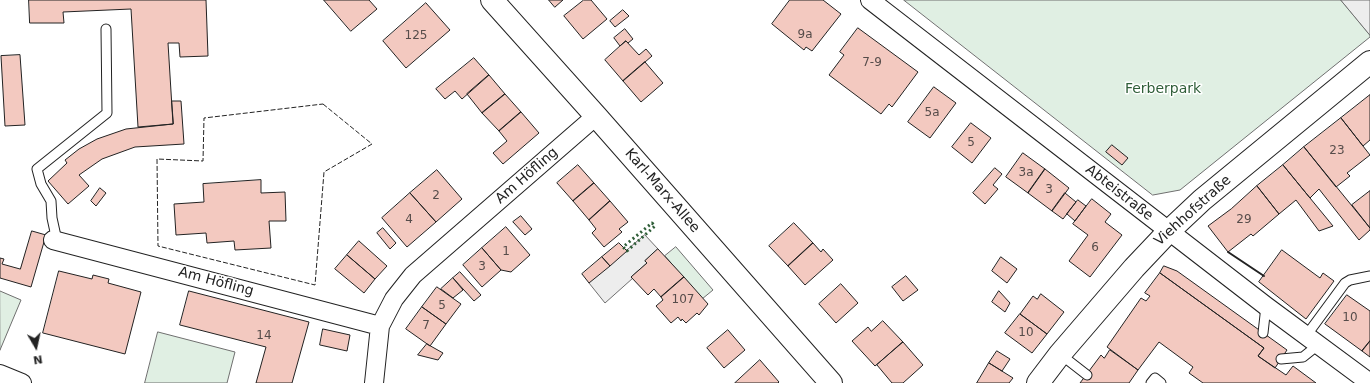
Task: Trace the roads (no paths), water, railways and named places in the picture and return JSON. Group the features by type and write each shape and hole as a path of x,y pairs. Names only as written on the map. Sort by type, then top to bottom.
{"street":[{"name":"Karl-Marx-Allee","path":"492,0 831,383"},
{"name":"Abteistraße","path":"870,0 1168,231 1370,383"},
{"name":"Viehhofstraße","path":"1038,383 1060,354 1168,231 1202,200 1370,62"},
{"name":"Am Höfling","path":"374,383 380,326 394,299 413,275 596,116"},
{"name":"Am Höfling","path":"55,240 380,326"},
{"path":"0,374 22,383"}],"lane":[{"path":"55,240 51,201 41,184 37,169 107,112 106,29"},
{"path":"1282,359 1303,357 1345,283 1350,280 1370,276"},
{"path":"1263,333 1266,306"},
{"path":"1060,354 1086,374"},
{"path":"1151,383 1155,378 1161,383"}],"park label":[{"name":"Ferberpark","path":"1163,89"}]}
